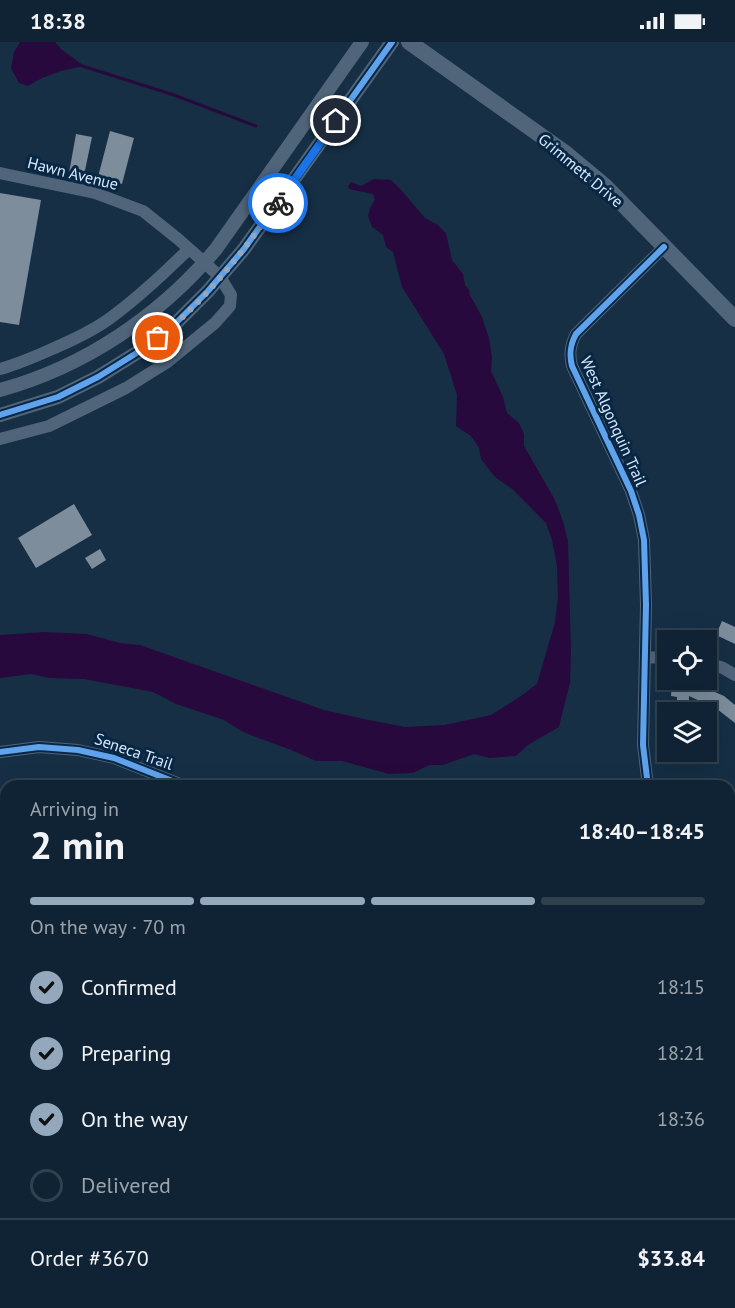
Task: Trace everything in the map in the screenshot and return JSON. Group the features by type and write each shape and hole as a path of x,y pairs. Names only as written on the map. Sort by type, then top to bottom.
{"main road":[{"name":"Grimmett Drive","path":"409,42 564,152 606,187 735,319"}],"street":[{"path":"0,390 59,369 93,352 135,324 197,272 216,249 362,42"},
{"path":"0,415 58,397 98,377 134,355 173,326 220,278 251,240 392,42"},
{"name":"Hawn Avenue","path":"0,172 95,193 143,211 220,278"},
{"name":"West Algonquin Trail","path":"647,780 643,745 646,566 644,540 631,491 572,366 570,350 576,334 664,247"},
{"path":"0,369 58,347 102,323 143,291 189,249"},
{"path":"0,439 49,426 126,388 166,363 214,323 230,306 231,295 220,278"},
{"path":"121,334 134,355"},
{"path":"16,386 23,408"},
{"path":"645,657 657,658"},
{"path":"717,666 735,675"},
{"name":"Seneca Trail","path":"0,752 39,747 78,750 114,758 170,780"}],"shaded area":[{"path":"20,42 55,42 84,66 61,71 28,86 19,83 11,68 14,52"},
{"path":"374,179 391,180 425,218 438,225 446,233 452,260 463,274 465,285 482,317 489,338 492,357 491,371 503,397 507,413 519,423 524,434 524,446 554,498 563,521 568,541 571,652 570,683 559,727 528,745 516,756 489,758 474,754 443,765 429,765 413,773 389,774 342,761 316,761 243,732 224,720 176,704 153,692 84,679 49,678 31,674 0,678 0,635 45,632 87,634 120,643 140,645 324,710 405,727 444,725 491,715 537,684 555,622 558,597 557,566 552,540 546,523 512,489 495,477 481,459 479,448 471,436 456,426 457,395 444,354 402,287 393,252 386,247 383,235 372,227 368,216 375,199 373,194 349,189 348,186 351,182 361,186"}],"building":[{"path":"110,131 134,138 122,184 98,177"},
{"path":"76,134 92,137 84,175 69,173"},
{"path":"0,193 41,200 19,325 0,322"},
{"path":"74,504 92,535 36,568 18,538"},
{"path":"100,549 106,560 92,569 85,558"},
{"path":"722,621 735,627 735,644 717,635"},
{"path":"671,690 710,690 724,696 735,705 735,723 717,709 717,702 702,702 689,696 689,702 677,702 677,697 671,696"}],"waterway":[{"path":"79,65 174,95 256,126"}],"cycle path":[{"path":"0,415 58,397 98,377 143,349 173,326 208,291 244,249 392,42"},
{"path":"647,780 643,745 646,605 644,540 631,491 572,366 570,354 576,334 664,247"},
{"path":"0,752 39,747 78,750 114,758 170,780"}],"way so far":[{"path":"158,338 208,291 244,249 278,203"}],"route":[{"path":"278,203 336,121"}]}
